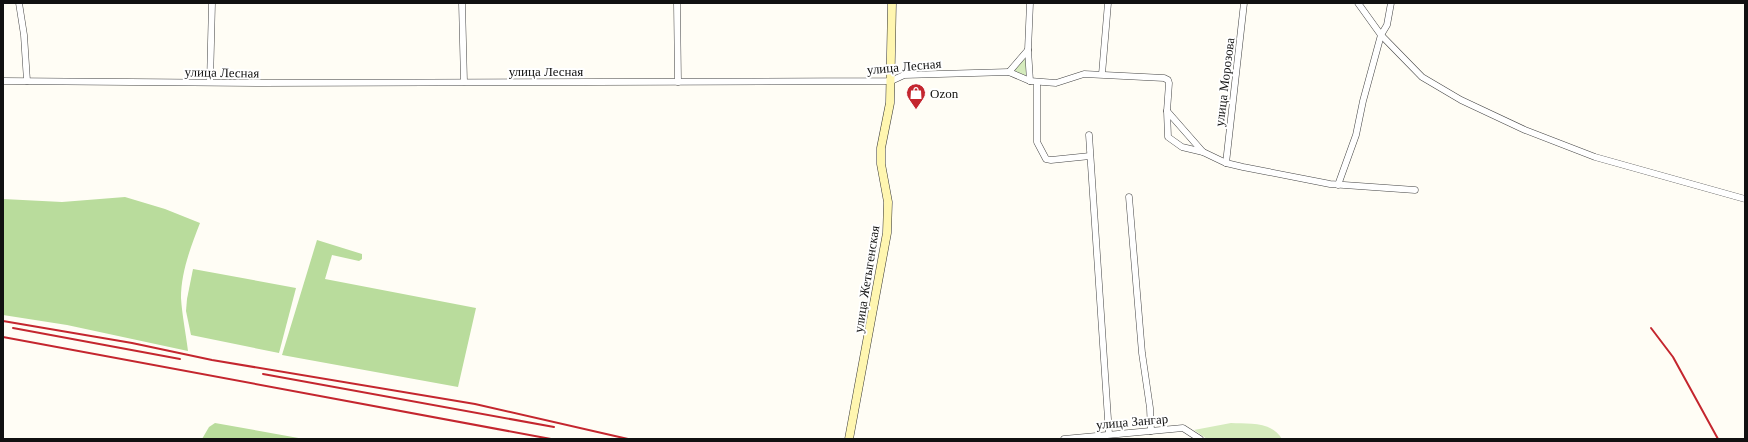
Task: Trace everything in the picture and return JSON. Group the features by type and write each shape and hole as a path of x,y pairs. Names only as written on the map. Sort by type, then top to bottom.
{"main road":[{"name":"улица Жетыгенская","path":"849,439 887,232 888,202 881,164 881,148 890,103 892,3"}],"street":[{"path":"19,3 24,35 27,81"},
{"path":"210,82 212,3"},
{"path":"462,3 464,82"},
{"path":"677,3 678,82"},
{"path":"1030,3 1028,50 1030,81"},
{"path":"1102,74 1108,3"},
{"name":"улица Морозова","path":"1226,163 1244,3"},
{"path":"1358,3 1381,35 1422,77 1460,100 1525,130 1595,157 1745,199"},
{"path":"1338,185 1356,135 1363,101 1381,35 1387,25 1390,3"},
{"path":"1009,72 1028,50"},
{"name":"улица Лесная","path":"3,81 891,81 904,75 1009,72 1037,83 1058,83 1084,74 1102,74 1166,79 1169,83 1167,111"},
{"path":"1037,83 1038,142 1046,159 1051,160 1090,156"},
{"path":"1167,111 1203,152"},
{"path":"1167,111 1168,137 1182,147 1203,152 1226,163 1338,185 1415,190"},
{"path":"1089,135 1109,434"},
{"path":"1129,197 1142,353 1150,408 1151,431"},
{"name":"улица Зангар","path":"1064,439 1183,428 1200,439"}],"green space":[{"path":"1026,55 1027,76 1013,71"},
{"path":"125,197 165,209 200,223 187,259 181,288 188,351 67,325 3,315 3,199 62,202"},
{"path":"317,240 362,254 362,259 359,261 332,255 325,279 476,308 458,387 282,355"},
{"path":"193,269 296,288 279,353 191,335 186,311"},
{"path":"215,423 304,439 202,439 209,427"},
{"path":"1231,423 1266,426 1278,433 1282,439 1207,439 1194,430"}],"railway":[{"path":"3,321 132,343 212,360 475,404 628,439"},
{"path":"13,328 180,359"},
{"path":"1651,328 1673,357 1718,439"},
{"path":"3,337 551,439"},
{"path":"263,374 554,427"}],"place":[{"name":"Ozon","path":"916,110"}]}
